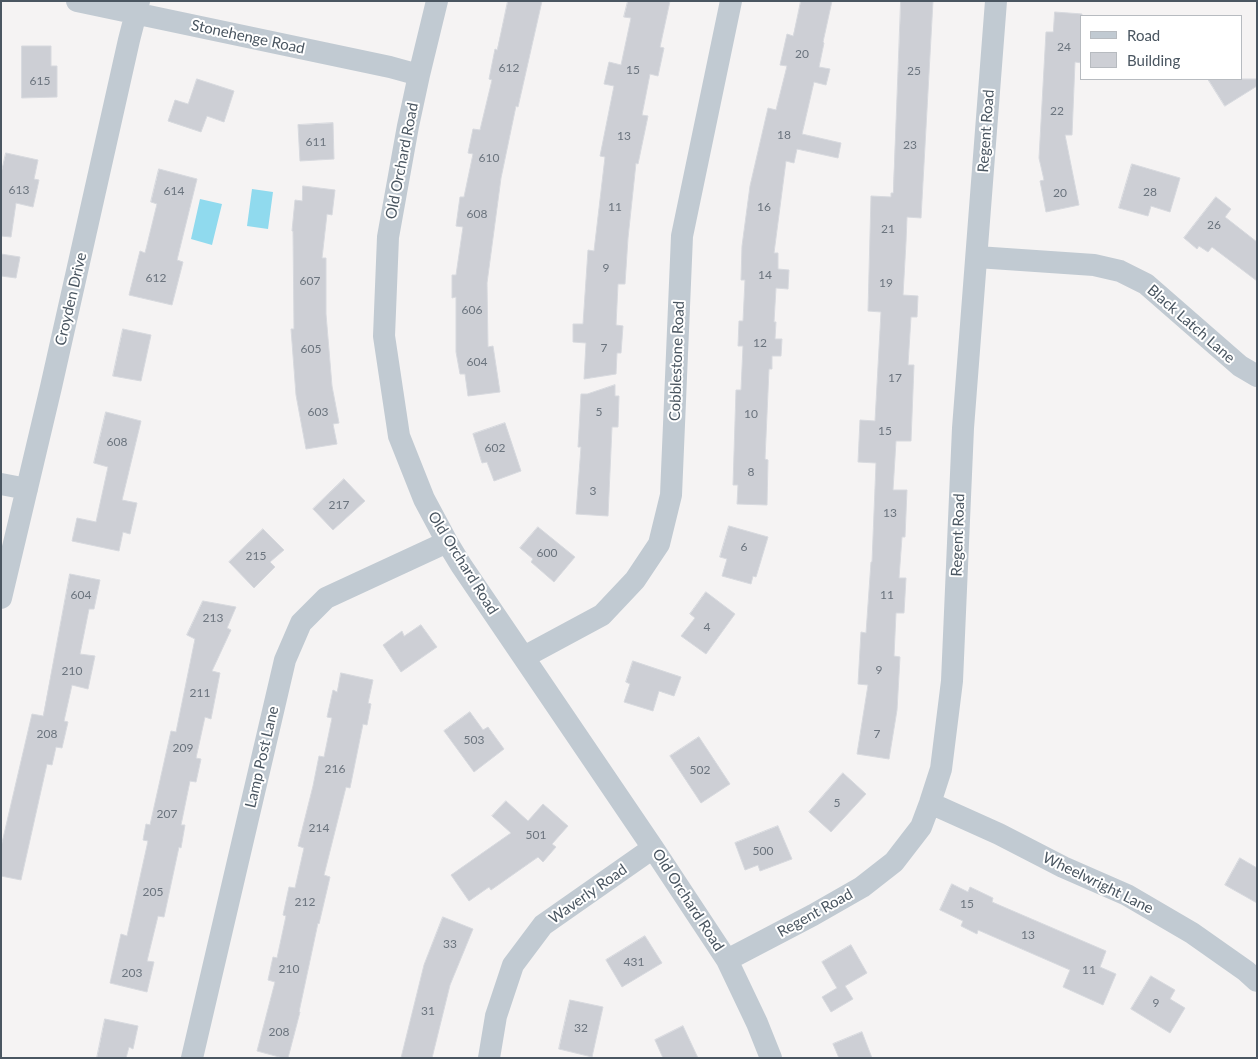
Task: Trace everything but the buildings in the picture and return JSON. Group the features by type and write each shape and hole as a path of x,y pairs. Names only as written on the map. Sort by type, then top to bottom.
{"street":[{"name":"Stonehenge Road","path":"77,1 138,7 419,75"},
{"name":"Old Orchard Road","path":"437,1 408,126 388,237 384,336 399,436 424,499 447,542 727,960 757,1023 771,1058"},
{"name":"Cobblestone Road","path":"524,657 602,615 635,580 659,544 671,495 682,236 730,1"},
{"name":"Regent Road","path":"727,960 862,887 894,862 921,827 941,769 952,680 963,428 996,1"},
{"name":"Croyden Drive","path":"1,598 138,7"},
{"name":"Black Latch Lane","path":"977,257 1094,265 1120,271 1146,284 1240,366 1257,376"},
{"path":"1,484 26,489"},
{"name":"Lamp Post Lane","path":"192,1058 285,660 301,623 326,598 447,542"},
{"name":"Wheelwright Lane","path":"930,803 1000,834 1063,867 1127,895 1192,933 1246,971 1257,981"},
{"name":"Waverly Road","path":"489,1058 496,1016 513,965 543,925 653,848"}],"water":[{"path":"252,189 273,192 268,229 247,226"},
{"path":"200,199 222,204 212,245 191,239"}]}
